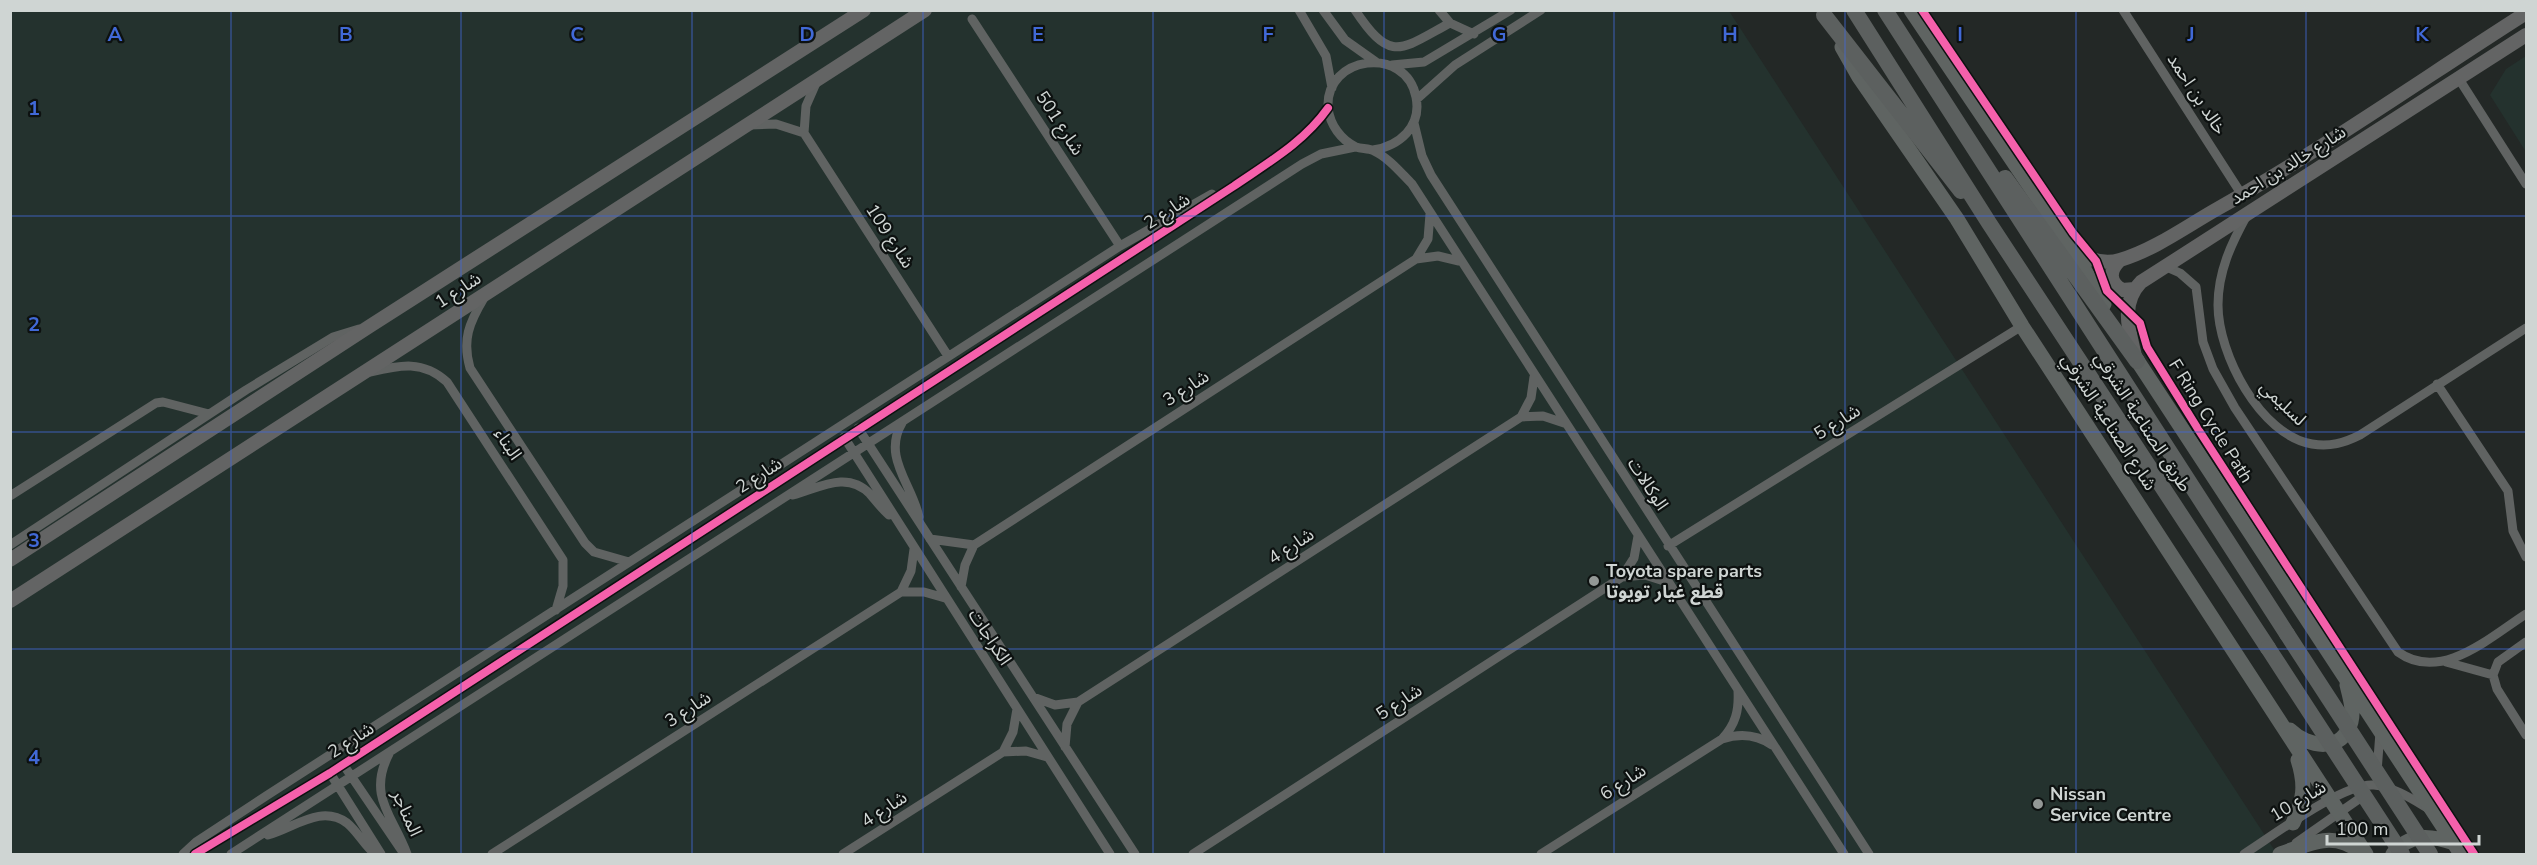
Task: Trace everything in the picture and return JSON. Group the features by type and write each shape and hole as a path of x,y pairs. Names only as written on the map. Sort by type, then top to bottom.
{"highway":[{"name":"طريق الصناعية الشرقي","path":"1854,10 1989,223 2402,855"},
{"name":"طريق الصناعية الشرقي","path":"1886,10 2430,855"},
{"path":"1822,13 1945,173 1989,223"},
{"path":"1951,113 2008,182 2137,361"}],"main road":[{"path":"1911,10 2073,250 2137,361 2346,676 2457,849"},
{"name":"شارع الصناعية الشرقي","path":"1822,13 1859,77 1957,219 2022,326 2365,855"},
{"path":"2270,708 2297,737 2308,744 2320,746 2336,741 2346,733 2352,714 2346,676"},
{"path":"2293,823 2303,801 2305,787 2295,745"},
{"path":"2393,855 2403,843 2427,836 2457,849"},
{"path":"2279,854 2327,839 2344,841 2365,855"}],"street":[{"name":"شارع 1","path":"10,560 370,326 864,10"},
{"name":"شارع 1","path":"10,601 925,10"},
{"path":"1299,10 1326,56 1332,88 1328,108 1336,131 1355,147 1373,150 1398,142 1414,123 1417,99 1408,79 1391,65"},
{"path":"1323,10 1345,40 1376,62 1391,65 1424,62 1507,12"},
{"path":"1355,10 1379,42 1398,47 1407,46 1450,23"},
{"path":"1438,10 1450,23 1474,33"},
{"path":"1417,99 1455,65 1540,10"},
{"name":"خالد بن احمد","path":"2123,10 2242,195"},
{"name":"شارع خالد بن احمد","path":"2073,250 2096,261 2119,261 2140,253 2242,195 2526,13"},
{"name":"شارع 501","path":"972,19 1120,246"},
{"name":"شارع خالد بن احمد","path":"2135,289 2164,266 2249,210 2526,35"},
{"path":"1332,88 1350,68 1376,62"},
{"path":"2459,79 2526,184"},
{"path":"746,126 776,124 804,134 806,106 817,81"},
{"name":"شارع 2","path":"195,855 330,773 844,437 1234,186 1301,140 1328,108"},
{"name":"الوكالات","path":"1414,123 1422,156 1431,175 1869,855"},
{"name":"شارع 109","path":"804,134 948,356"},
{"name":"شارع 2","path":"231,855 1302,164 1320,154 1355,147"},
{"name":"الوكالات","path":"1373,150 1412,184 1459,261 1843,854"},
{"name":"شارع 2","path":"183,855 196,842 266,796 1120,246 1198,200 1234,186"},
{"name":"لسليمي","path":"2249,210 2223,264 2218,306 2219,328 2223,345 2237,378 2252,399 2283,431 2310,444 2332,445 2346,442 2526,328"},
{"path":"1416,259 1428,239 1430,214"},
{"path":"1416,259 1438,256 1459,261"},
{"name":"شارع 3","path":"975,545 1416,259"},
{"path":"2119,261 2112,272 2113,281 2122,290 2135,289 2129,302 2127,317 2137,361"},
{"path":"2164,266 2180,273 2196,287 2203,342 2213,369 2235,408 2388,640 2406,658 2426,664 2444,662 2477,645 2526,614"},
{"name":"البناء","path":"487,293 468,327 465,352 470,368 585,543 594,552 629,562"},
{"path":"10,545 208,414 333,337 370,326"},
{"name":"شارع 5","path":"1668,546 2022,326"},
{"name":"البناء","path":"360,374 410,365 424,366 436,372 447,382 563,560 563,586 556,610"},
{"path":"1521,417 1531,398 1534,377"},
{"path":"2437,384 2508,491 2513,531 2526,558"},
{"path":"10,496 156,402 208,414"},
{"path":"1521,417 1543,416 1564,423"},
{"name":"شارع 4","path":"1078,702 1521,417"},
{"name":"الكراجات","path":"904,420 896,435 896,460 917,508 921,525"},
{"name":"الكراجات","path":"858,428 1135,855"},
{"name":"الكراجات","path":"844,437 1110,855"},
{"name":"شارع 2","path":"784,497 834,481 854,483 870,493 897,523"},
{"path":"1622,578 1634,558 1638,536"},
{"path":"930,539 952,544 975,545 966,565 961,587"},
{"path":"914,549 911,571 901,592 924,592 945,598"},
{"path":"1622,578 1645,575 1667,582"},
{"name":"شارع 5","path":"1193,855 1622,578"},
{"name":"شارع 3","path":"492,855 901,592"},
{"path":"2526,642 2504,656 2493,675 2498,689 2526,735"},
{"path":"2444,662 2493,675"},
{"name":"شارع 6","path":"1722,739 1734,722 1738,711 1738,689"},
{"path":"1033,697 1055,705 1078,702"},
{"path":"1065,747 1067,724 1078,702"},
{"path":"1017,709 1013,732 1003,752 1026,751 1047,757"},
{"path":"2380,728 2378,762 2373,785 2396,792 2434,812"},
{"name":"شارع 6","path":"1541,855 1722,739 1733,735 1754,736 1774,746"},
{"name":"المناجر","path":"390,751 380,774 380,794 406,855"},
{"name":"شارع 4","path":"843,855 1003,752"},
{"name":"المناجر","path":"343,764 406,855"},
{"path":"330,773 381,855"},
{"name":"شارع 10","path":"2244,855 2331,800 2362,786 2373,785"},
{"name":"شارع 10","path":"2279,854 2340,814 2367,793 2373,785"},
{"name":"شارع 2","path":"257,838 313,817 331,816 346,823 375,855"}],"shaded area":[{"path":"10,11 1729,11 2277,854 11,854"},
{"path":"2526,56 2526,152 2490,95 2506,69"}],"cycle path":[{"name":"F Ring Cycle Path","path":"1922,10 2073,233 2096,261 2107,291 2140,323 2147,347 2198,429 2474,854"},
{"path":"195,854 330,773 1234,186 1297,141 1328,108"}],"place":[{"name":"Toyota spare parts قطع غيار تويوتا","path":"1594,581"},
{"name":"Nissan Service Centre","path":"2038,804"}]}
